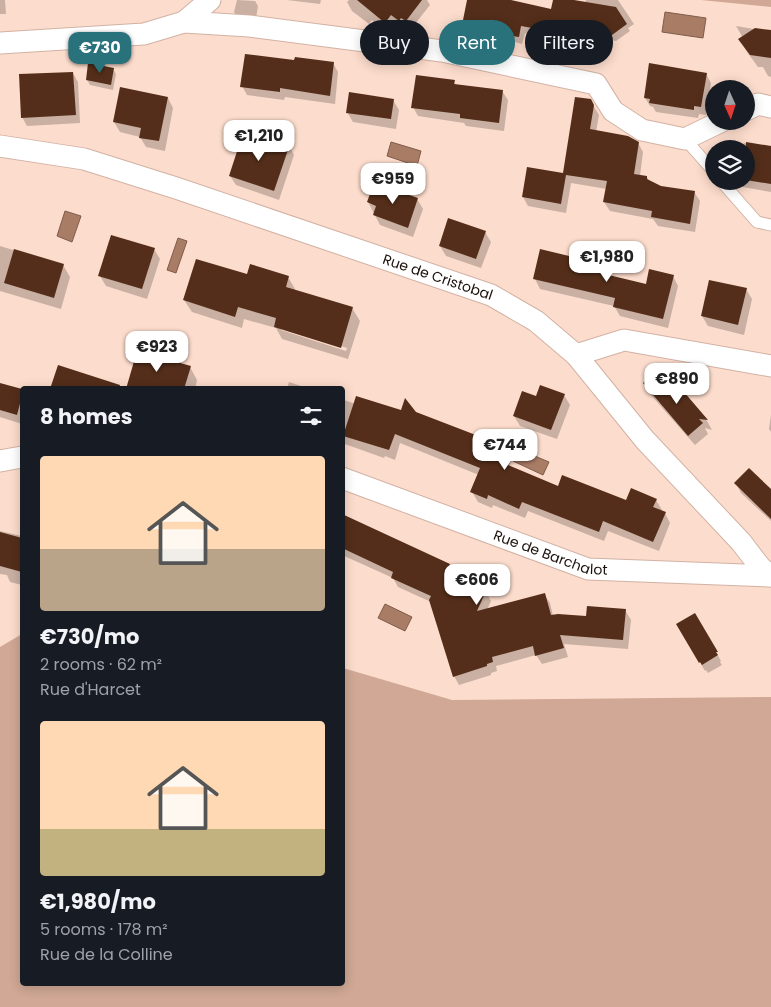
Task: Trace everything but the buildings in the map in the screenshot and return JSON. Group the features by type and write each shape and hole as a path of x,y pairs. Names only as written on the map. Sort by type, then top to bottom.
{"street":[{"path":"184,22 210,0"},
{"path":"0,43 144,34 184,22 249,26 442,51 596,84 613,111 642,130 685,139 705,129"},
{"path":"755,106 758,104 771,107"},
{"name":"Rue de Cristobal","path":"0,146 93,162 491,294 536,320 576,355 645,440 741,542 761,568 771,576"},
{"path":"576,355 624,340 771,366"},
{"path":"0,461 20,456"},
{"name":"Rue de Barchalot","path":"345,479 588,570 771,576"}],"lane":[{"path":"685,139 705,162"},
{"path":"729,190 757,222 771,225"}],"shaded area":[{"path":"701,0 771,0 771,7"},
{"path":"665,12 706,18 703,38 662,32"},
{"path":"391,142 421,151 417,166 387,156"},
{"path":"65,211 81,216 72,242 57,236"},
{"path":"178,238 187,241 176,273 167,270"},
{"path":"518,449 549,462 543,475 513,461"},
{"path":"385,604 412,617 405,631 378,618"},
{"path":"20,635 20,986 345,986 345,669 452,700 771,697 771,1007 0,1007 0,647"}]}
